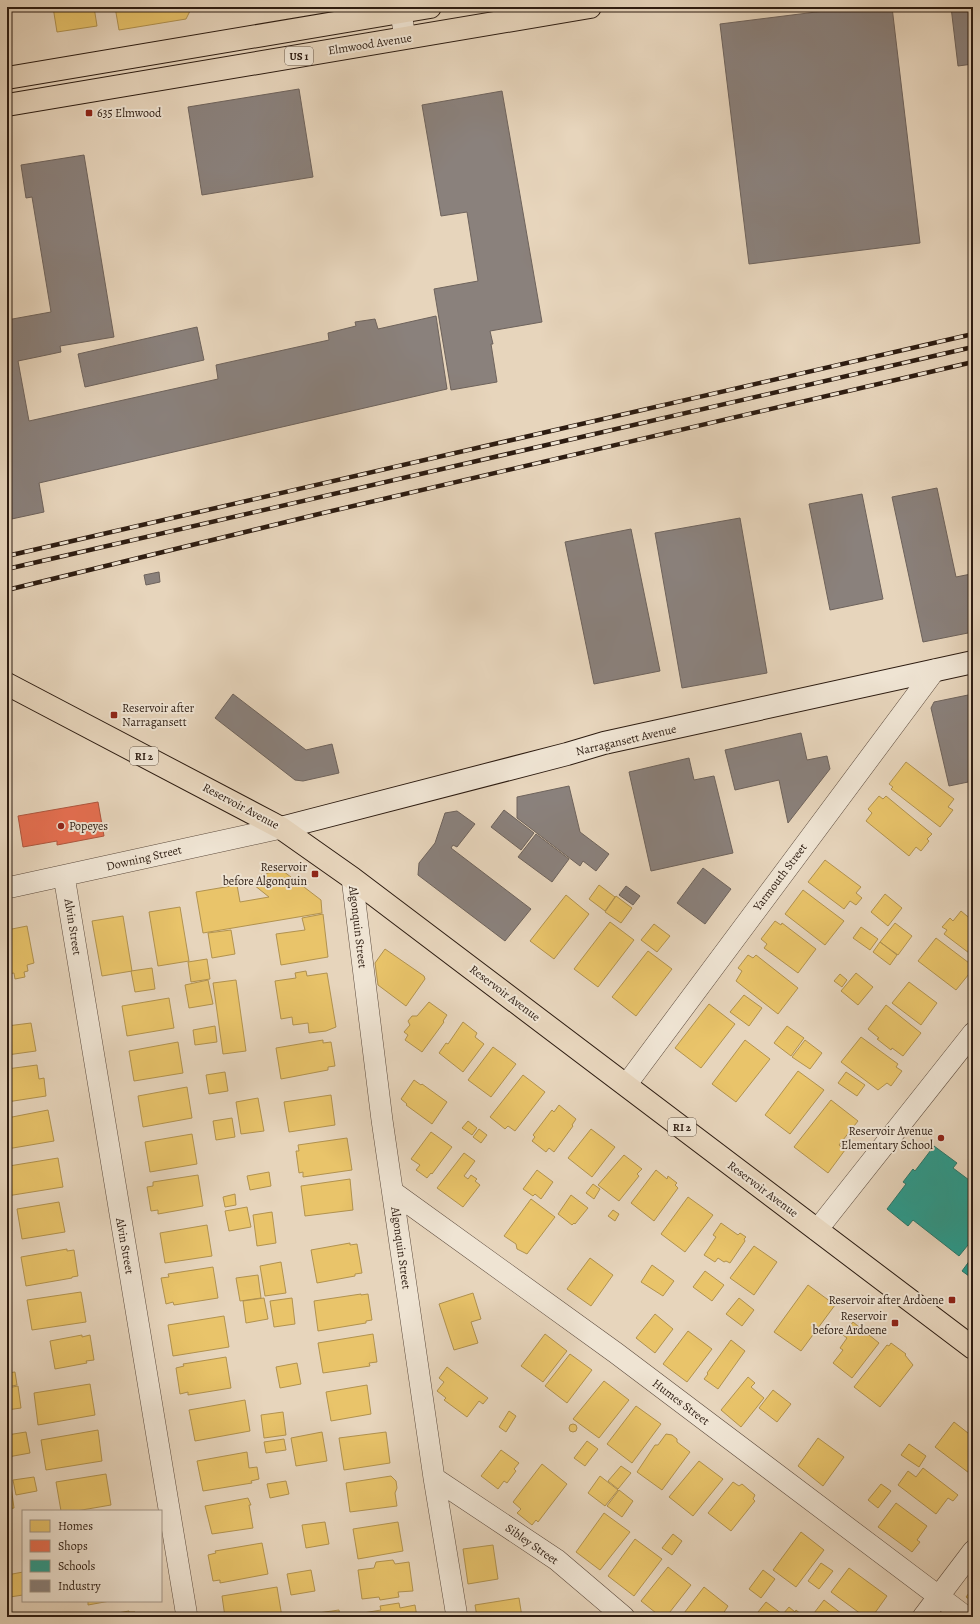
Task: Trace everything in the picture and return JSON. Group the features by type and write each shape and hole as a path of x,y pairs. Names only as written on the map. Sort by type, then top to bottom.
{"main road":[{"name":"US 1","path":"7,78 400,9 430,7"},
{"name":"Elmwood Avenue","path":"7,105 590,7"},
{"name":"Reservoir Avenue","path":"7,684 282,828 352,878 973,1348"}],"street":[{"path":"400,9 405,38"},
{"name":"Narragansett Avenue","path":"282,828 604,743 973,662"},
{"name":"Yarmouth Street","path":"626,1085 935,670"},
{"name":"Downing Street","path":"7,888 282,828"},
{"name":"Alvin Street","path":"64,876 187,1617"},
{"name":"Algonquin Street","path":"352,878 382,1120 434,1478 457,1617"},
{"path":"817,1230 973,1032"},
{"name":"Humes Street","path":"393,1192 616,1353 966,1617"},
{"name":"Sibley Street","path":"434,1478 557,1560 624,1617"},
{"path":"923,1617 973,1551"}],"building: Homes":[{"path":"53,7 94,7 97,26 57,32"},
{"path":"115,7 189,7 190,11 186,19 119,30"},
{"path":"906,762 954,799 948,807 953,810 940,827 891,789 893,787 889,784"},
{"path":"879,796 883,799 886,796 932,834 927,839 929,841 921,851 916,847 909,856 866,821 872,813 868,809"},
{"path":"825,860 861,887 856,893 862,898 856,905 850,901 844,909 808,882"},
{"path":"283,871 321,900 322,913 203,933 196,892 237,885 240,902 269,897 254,885 261,875"},
{"path":"599,885 615,897 605,911 589,899"},
{"path":"803,890 844,921 825,945 785,914"},
{"path":"885,894 902,908 888,926 871,912"},
{"path":"566,895 589,914 554,959 530,941"},
{"path":"616,896 632,908 621,923 605,912"},
{"path":"180,907 189,961 158,966 149,912"},
{"path":"961,911 973,921 973,956 944,934 947,930 942,927 950,918 953,921"},
{"path":"323,914 328,957 281,965 276,934 305,930 302,918"},
{"path":"123,916 132,971 102,976 92,921"},
{"path":"775,921 781,925 782,923 816,949 798,973 764,948 767,944 761,939"},
{"path":"610,922 634,940 598,987 574,969"},
{"path":"895,923 912,936 898,955 880,942"},
{"path":"654,924 670,936 657,952 641,940"},
{"path":"27,926 34,963 27,965 28,971 24,972 25,977 15,979 14,973 7,974 7,930"},
{"path":"861,927 878,939 870,950 853,938"},
{"path":"231,930 235,954 212,958 208,933"},
{"path":"936,938 973,966 973,969 956,990 918,961"},
{"path":"880,942 897,955 890,965 873,952"},
{"path":"385,949 424,976 425,979 406,1006 378,985 375,963"},
{"path":"648,951 672,969 636,1016 612,997"},
{"path":"748,955 753,958 756,955 798,988 778,1014 736,981 742,971 738,968"},
{"path":"207,959 210,979 191,982 188,962"},
{"path":"152,968 155,989 135,992 131,971"},
{"path":"306,971 307,976 327,973 336,1027 326,1031 309,1033 308,1023 293,1025 292,1017 281,1019 275,981 296,978 295,973"},
{"path":"856,973 873,987 858,1005 841,991"},
{"path":"840,974 847,980 842,987 834,981"},
{"path":"208,980 213,1004 189,1008 185,985"},
{"path":"236,980 246,1051 223,1054 213,983"},
{"path":"909,982 937,1003 921,1025 892,1003"},
{"path":"744,995 762,1008 749,1026 730,1012"},
{"path":"169,998 174,1028 127,1036 122,1006"},
{"path":"429,1002 447,1015 443,1021 444,1022 422,1052 405,1040 408,1035 404,1032 410,1025 408,1021 412,1016 417,1016"},
{"path":"709,1004 735,1024 701,1068 675,1048"},
{"path":"886,1005 921,1033 903,1056 892,1048 891,1050 877,1039 879,1038 868,1029"},
{"path":"463,1022 477,1033 475,1037 484,1044 463,1072 439,1053 446,1043 448,1044"},
{"path":"31,1023 36,1051 7,1055 7,1026"},
{"path":"215,1026 217,1042 195,1045 193,1030"},
{"path":"787,1026 804,1038 791,1056 774,1043"},
{"path":"861,1037 898,1064 896,1067 902,1071 891,1086 887,1083 878,1090 841,1062"},
{"path":"323,1040 323,1043 331,1042 335,1066 328,1067 328,1070 281,1079 276,1048"},
{"path":"745,1040 770,1059 736,1102 712,1084"},
{"path":"805,1040 822,1053 810,1069 792,1057"},
{"path":"178,1042 183,1073 134,1081 129,1051"},
{"path":"493,1047 516,1064 491,1097 468,1080"},
{"path":"37,1065 39,1079 44,1078 46,1096 7,1102 7,1069"},
{"path":"798,1071 824,1090 790,1134 765,1115"},
{"path":"225,1072 228,1091 209,1094 206,1075"},
{"path":"846,1072 865,1085 857,1096 838,1083"},
{"path":"523,1075 545,1092 515,1131 508,1126 505,1129 490,1117"},
{"path":"414,1080 447,1102 432,1124 406,1105 407,1104 401,1099"},
{"path":"187,1087 192,1118 143,1127 138,1096"},
{"path":"331,1095 335,1125 289,1132 284,1102"},
{"path":"258,1098 264,1131 241,1134 236,1102"},
{"path":"831,1100 858,1121 839,1145 845,1150 828,1173 794,1147"},
{"path":"559,1105 576,1119 572,1125 573,1126 554,1152 549,1148 546,1152 532,1141 535,1137 533,1135 552,1110 554,1112"},
{"path":"48,1110 54,1141 7,1149 7,1118"},
{"path":"232,1118 235,1137 216,1140 213,1121"},
{"path":"468,1121 477,1128 472,1135 462,1128"},
{"path":"479,1129 487,1135 481,1143 473,1137"},
{"path":"591,1129 615,1147 592,1177 568,1158"},
{"path":"431,1132 452,1147 432,1174 431,1173 427,1178 416,1170 420,1165 411,1159"},
{"path":"192,1134 197,1164 150,1172 145,1142"},
{"path":"347,1138 352,1170 303,1177 303,1172 299,1173 296,1151 299,1151 298,1145"},
{"path":"464,1153 475,1161 464,1176 468,1179 471,1175 477,1179 475,1181 480,1185 463,1207 437,1188"},
{"path":"624,1155 642,1169 637,1174 639,1176 619,1201 598,1185"},
{"path":"58,1158 63,1187 7,1196 7,1179 11,1178 9,1166"},
{"path":"537,1170 553,1182 541,1199 535,1194 533,1196 523,1189"},
{"path":"656,1170 667,1179 668,1176 677,1183 675,1185 678,1188 654,1221 631,1203"},
{"path":"269,1172 271,1186 250,1190 247,1176"},
{"path":"198,1175 203,1206 158,1214 158,1210 151,1211 147,1187 153,1186 153,1182"},
{"path":"350,1179 353,1210 305,1216 301,1186"},
{"path":"593,1184 600,1189 594,1199 586,1193"},
{"path":"235,1194 236,1205 225,1207 223,1197"},
{"path":"571,1195 588,1208 575,1224 574,1223 572,1225 558,1214"},
{"path":"688,1197 713,1215 685,1252 661,1234"},
{"path":"531,1199 555,1217 527,1254 517,1249 516,1244 504,1236"},
{"path":"59,1202 65,1232 22,1239 17,1209"},
{"path":"247,1207 251,1227 229,1231 225,1211"},
{"path":"613,1210 619,1214 615,1221 608,1216"},
{"path":"272,1212 276,1243 257,1246 253,1215"},
{"path":"721,1223 738,1235 740,1233 746,1237 744,1239 745,1241 730,1263 726,1261 724,1262 718,1258 715,1262 704,1255 716,1237 713,1235"},
{"path":"207,1225 212,1256 165,1263 160,1233"},
{"path":"350,1243 350,1245 357,1244 362,1273 355,1274 355,1276 317,1283 311,1250"},
{"path":"754,1246 777,1262 754,1295 730,1278"},
{"path":"67,1249 67,1251 74,1250 78,1276 26,1286 21,1257"},
{"path":"590,1258 613,1275 591,1306 567,1289"},
{"path":"281,1262 286,1293 265,1296 260,1266"},
{"path":"652,1265 674,1281 663,1296 641,1282"},
{"path":"213,1267 218,1298 174,1305 173,1302 166,1304 161,1278 169,1277 168,1274"},
{"path":"705,1271 724,1285 712,1301 693,1287"},
{"path":"258,1275 261,1298 240,1301 236,1278"},
{"path":"808,1285 835,1305 801,1351 774,1332"},
{"path":"81,1292 86,1322 32,1330 27,1300"},
{"path":"473,1293 481,1319 471,1322 478,1343 454,1350 439,1304"},
{"path":"368,1294 372,1320 366,1321 366,1323 318,1331 314,1301"},
{"path":"264,1298 268,1319 246,1323 243,1301"},
{"path":"292,1298 295,1324 274,1327 270,1301"},
{"path":"739,1298 754,1310 742,1326 726,1314"},
{"path":"655,1314 673,1329 655,1353 636,1338"},
{"path":"224,1316 229,1347 173,1356 168,1325"},
{"path":"853,1322 879,1343 852,1378 833,1363 843,1350 840,1348 847,1338 843,1335"},
{"path":"688,1331 712,1349 687,1382 663,1364"},
{"path":"373,1334 377,1362 369,1363 370,1366 323,1373 318,1343"},
{"path":"545,1334 567,1351 543,1382 521,1366"},
{"path":"82,1335 82,1337 90,1335 94,1360 86,1361 87,1363 55,1369 50,1341"},
{"path":"731,1340 745,1351 718,1389 704,1379"},
{"path":"891,1343 906,1354 905,1355 913,1365 880,1407 854,1387 887,1345 889,1346"},
{"path":"570,1354 592,1370 567,1403 545,1386"},
{"path":"226,1357 231,1388 188,1395 188,1392 180,1394 176,1368 184,1366 183,1364"},
{"path":"297,1363 301,1384 280,1388 276,1367"},
{"path":"447,1367 488,1398 483,1404 479,1401 467,1417 444,1400 446,1398 437,1391 444,1382 439,1378"},
{"path":"15,1372 17,1385 7,1387 7,1373"},
{"path":"748,1377 755,1383 751,1387 764,1398 741,1427 721,1410"},
{"path":"604,1381 629,1400 599,1438 573,1419"},
{"path":"90,1384 95,1415 38,1425 34,1393"},
{"path":"367,1385 371,1414 331,1421 326,1392"},
{"path":"18,1386 21,1408 7,1410 7,1388"},
{"path":"773,1390 791,1404 777,1422 759,1408"},
{"path":"245,1400 250,1431 195,1441 189,1410"},
{"path":"636,1406 661,1424 632,1463 607,1444"},
{"path":"509,1411 516,1416 506,1432 499,1427"},
{"path":"283,1412 286,1435 264,1438 261,1415"},
{"path":"954,1422 973,1437 973,1476 935,1447"},
{"path":"571,1424 575,1424 577,1428 575,1432 571,1432 569,1430 569,1426"},
{"path":"98,1430 102,1461 46,1470 41,1440"},
{"path":"26,1432 30,1453 8,1457 7,1435"},
{"path":"322,1432 327,1461 296,1466 291,1438"},
{"path":"386,1432 390,1463 344,1470 339,1438"},
{"path":"666,1434 672,1435 677,1439 677,1442 690,1452 662,1490 637,1472 655,1445 658,1445"},
{"path":"818,1438 844,1457 823,1486 798,1466"},
{"path":"284,1439 286,1450 266,1453 264,1442"},
{"path":"587,1441 598,1449 585,1466 574,1458"},
{"path":"909,1444 926,1456 919,1467 901,1455"},
{"path":"501,1450 519,1463 514,1469 516,1471 507,1483 504,1481 498,1489 481,1476"},
{"path":"247,1452 249,1468 257,1467 259,1479 251,1481 252,1483 203,1491 197,1461"},
{"path":"699,1461 723,1479 693,1516 669,1497"},
{"path":"542,1464 567,1484 538,1522 536,1520 532,1525 517,1513 521,1509 513,1502"},
{"path":"621,1466 631,1473 618,1489 608,1481"},
{"path":"923,1468 958,1495 953,1501 948,1498 936,1514 898,1485 908,1471 916,1477"},
{"path":"106,1474 111,1505 82,1510 61,1510 56,1482"},
{"path":"391,1476 396,1481 397,1488 395,1493 397,1506 350,1512 346,1483"},
{"path":"600,1476 618,1490 605,1506 588,1493"},
{"path":"34,1477 37,1491 16,1495 13,1480"},
{"path":"286,1481 289,1494 270,1498 267,1484"},
{"path":"733,1482 739,1486 742,1484 755,1495 753,1499 755,1501 731,1531 708,1513"},
{"path":"881,1484 891,1491 878,1508 868,1500"},
{"path":"11,1486 14,1508 7,1509 7,1487"},
{"path":"619,1490 633,1501 622,1517 607,1506"},
{"path":"248,1498 251,1505 249,1505 253,1528 212,1534 205,1506"},
{"path":"896,1503 927,1526 917,1540 920,1542 912,1552 878,1527"},
{"path":"604,1513 630,1532 600,1570 576,1552"},
{"path":"325,1522 329,1544 306,1548 302,1525"},
{"path":"398,1522 403,1551 358,1559 353,1529"},
{"path":"801,1532 824,1550 796,1587 773,1570"},
{"path":"673,1534 682,1541 672,1555 662,1548"},
{"path":"635,1539 662,1559 634,1596 608,1576"},
{"path":"262,1543 268,1574 220,1583 220,1580 213,1581 208,1555 216,1553 215,1551"},
{"path":"493,1545 498,1579 468,1584 463,1549"},
{"path":"393,1560 395,1564 409,1562 413,1591 398,1592 399,1597 380,1600 379,1597 362,1599 358,1570 374,1568 376,1562"},
{"path":"821,1563 833,1571 819,1589 808,1581"},
{"path":"668,1567 691,1585 666,1617 661,1617 641,1601"},
{"path":"849,1568 887,1596 872,1617 865,1617 831,1592"},
{"path":"311,1570 315,1591 291,1595 287,1574"},
{"path":"763,1570 775,1579 761,1598 749,1589"},
{"path":"22,1572 22,1595 10,1597 7,1575"},
{"path":"277,1587 282,1617 225,1617 222,1596"},
{"path":"704,1587 728,1606 721,1617 681,1617"},
{"path":"973,1588 973,1602 966,1597"},
{"path":"519,1598 522,1617 477,1617 475,1605"},
{"path":"824,1600 846,1617 811,1617"},
{"path":"88,1602 104,1602 88,1605"},
{"path":"766,1602 782,1614 779,1617 754,1617"},
{"path":"399,1603 400,1608 415,1605 417,1617 364,1617 363,1613 381,1610 380,1606"},
{"path":"789,1607 802,1615 801,1617 787,1617 783,1614"},
{"path":"339,1610 340,1617 319,1617 318,1613"},
{"path":"129,1611 135,1612 136,1617 95,1617"}],"building: Shops":[{"name":"Popeyes","path":"98,802 104,836 57,845 57,841 23,847 18,816"}],"building: Schools":[{"path":"934,1146 957,1163 953,1168 973,1183 973,1249 968,1245 959,1256 913,1220 908,1226 887,1209 906,1184 903,1182 913,1169 915,1171"},
{"path":"973,1256 973,1279 962,1271"}],"building: Industry":[{"path":"856,7 892,7 920,243 749,264 720,24"},
{"path":"951,7 973,7 973,64 958,66"},
{"path":"299,89 313,177 202,195 188,107"},
{"path":"502,91 542,322 490,331 493,344 491,344 497,382 451,390 434,289 478,281 467,212 441,216 422,105"},
{"path":"84,155 114,337 60,346 61,352 18,361 29,421 218,379 216,365 329,340 328,333 356,326 355,322 375,319 378,329 436,316 447,389 39,483 44,512 7,520 7,320 51,312 32,197 26,198 21,165"},
{"path":"197,327 204,360 85,387 78,354"},
{"path":"937,488 956,577 971,574 973,583 973,632 923,642 892,497"},
{"path":"862,494 883,599 830,610 809,504"},
{"path":"740,518 767,673 682,688 655,533"},
{"path":"631,529 660,671 594,684 565,542"},
{"path":"159,572 160,582 146,585 144,575"},
{"path":"233,694 306,750 332,744 339,773 303,781 295,780 215,718"},
{"path":"973,694 973,781 949,786 931,708 934,702"},
{"path":"801,733 807,760 827,756 830,769 788,823 779,780 735,790 725,750"},
{"path":"689,758 694,780 714,776 733,853 651,871 629,772"},
{"path":"569,786 580,832 609,854 596,871 583,861 580,866 517,818 517,797"},
{"path":"504,810 534,833 521,850 491,827"},
{"path":"457,811 475,824 457,847 453,845 451,848 531,909 505,941 418,875 419,863 435,843 445,813"},
{"path":"536,834 569,859 552,882 518,857"},
{"path":"703,868 731,889 705,924 677,903"},
{"path":"626,886 640,896 633,905 619,895"}],"railway":[{"path":"7,556 973,334"},
{"path":"7,569 973,347"},
{"path":"7,590 323,513 973,362"}],"place":[{"name":"635 Elmwood","path":"89,113"},
{"name":"Reservoir after Narragansett","path":"114,715"},
{"name":"Popeyes","path":"61,826"},
{"name":"Reservoir before Algonquin","path":"315,874"},
{"name":"Reservoir Avenue Elementary School","path":"941,1138"},
{"name":"Reservoir after Ardoene","path":"952,1300"},
{"name":"Reservoir before Ardoene","path":"895,1323"}]}
